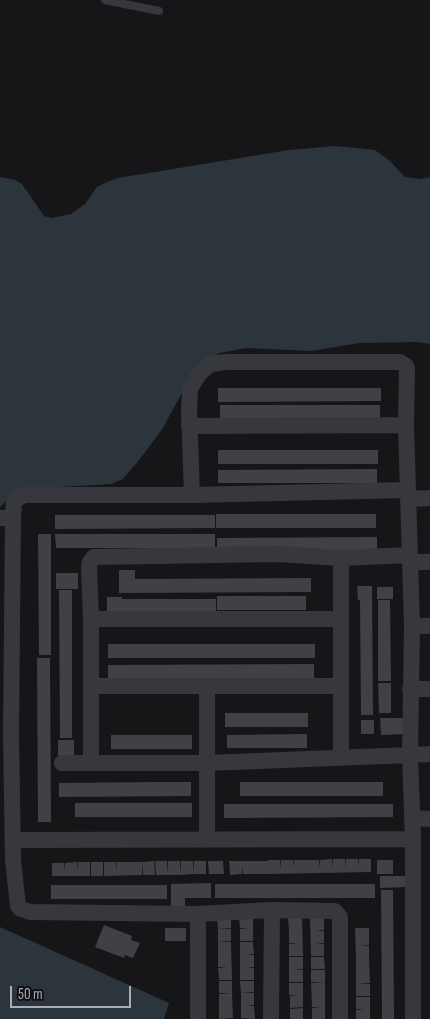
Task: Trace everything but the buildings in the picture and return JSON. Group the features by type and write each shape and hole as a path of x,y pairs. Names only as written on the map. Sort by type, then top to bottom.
{"street":[{"path":"192,494 189,426 190,389 199,374 210,364 226,362 400,362 407,368 406,425 412,626 410,755 413,839 413,1019"},
{"path":"189,426 406,425"},
{"path":"340,1019 340,917 335,911 272,910 198,914 25,911 21,909 17,900 13,860 14,840 6,734 6,518 15,499 24,495 408,495 430,498"},
{"path":"91,763 89,566 90,562 97,556 277,554 341,558 409,558 430,562"},
{"path":"341,558 341,757"},
{"path":"91,619 341,619"},
{"path":"412,626 430,626"},
{"path":"91,686 341,686"},
{"path":"207,686 207,840"},
{"path":"410,689 430,689"},
{"path":"62,763 207,763 430,754"},
{"path":"412,818 430,819"},
{"path":"14,840 413,839"},
{"path":"271,1019 272,910"},
{"path":"198,914 198,1019"}],"lane":[{"path":"106,0 159,11"}],"shaded area":[{"path":"335,146 375,150 390,161 405,177 420,179 430,177 430,344 417,342 359,343 311,351 246,348 219,353 201,365 185,387 163,428 123,479 111,484 59,487 8,499 0,507 0,177 15,180 22,184 44,216 51,218 71,214 85,204 97,187 118,178 289,150"},
{"path":"0,927 169,1003 164,1019 0,1019"}]}
